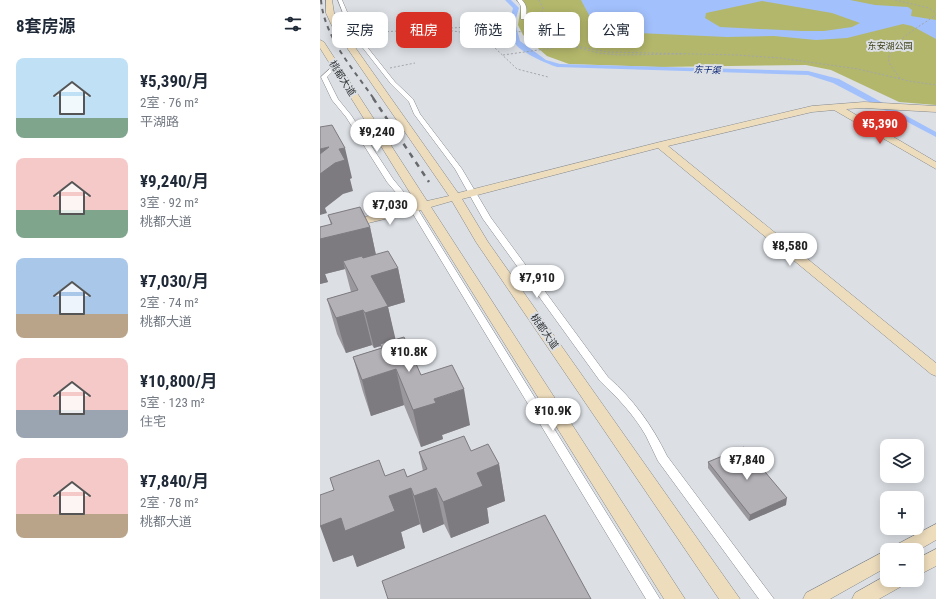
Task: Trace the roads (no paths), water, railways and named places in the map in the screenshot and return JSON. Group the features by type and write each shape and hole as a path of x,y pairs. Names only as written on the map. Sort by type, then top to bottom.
{"main road":[{"name":"桃都大道","path":"328,5 338,29 353,48 455,197 482,242 730,599"},
{"name":"桃都大道","path":"320,42 418,206 675,599"},
{"path":"320,232 660,145 812,109 864,104 936,109"},
{"path":"846,105 936,157"},
{"path":"834,106 936,166"},
{"path":"660,145 936,371"},
{"path":"915,543 936,531"},
{"path":"924,564 936,557"},
{"path":"812,599 880,562"},
{"path":"862,599 883,587"}],"street":[{"path":"519,0 524,5 525,12"},
{"path":"328,5 343,13 383,69 416,107 417,114 458,169 470,193 487,219 604,379 622,394 652,435 662,458 767,599"},
{"path":"335,66 324,77 335,100 349,116 390,180 418,206 652,599"}],"water":[{"path":"581,0 850,0 875,5 908,7 912,10 911,16 936,20 936,39 912,26 903,24 847,38 816,40 774,36 727,37 644,33 644,12 588,12 588,13","holes":["762,1 832,13 860,23 852,27 824,31 802,31 720,27 705,18 706,13"]}],"waterway":[{"name":"东干渠","path":"508,0 516,8 512,22 517,42 544,61 559,66 783,71 808,73 836,81 936,135"}],"railway":[{"path":"321,0 323,14 334,40 349,65 374,99"},
{"path":"373,98 429,182"}],"park label":[{"name":"东安湖公园","path":"890,46"}]}
